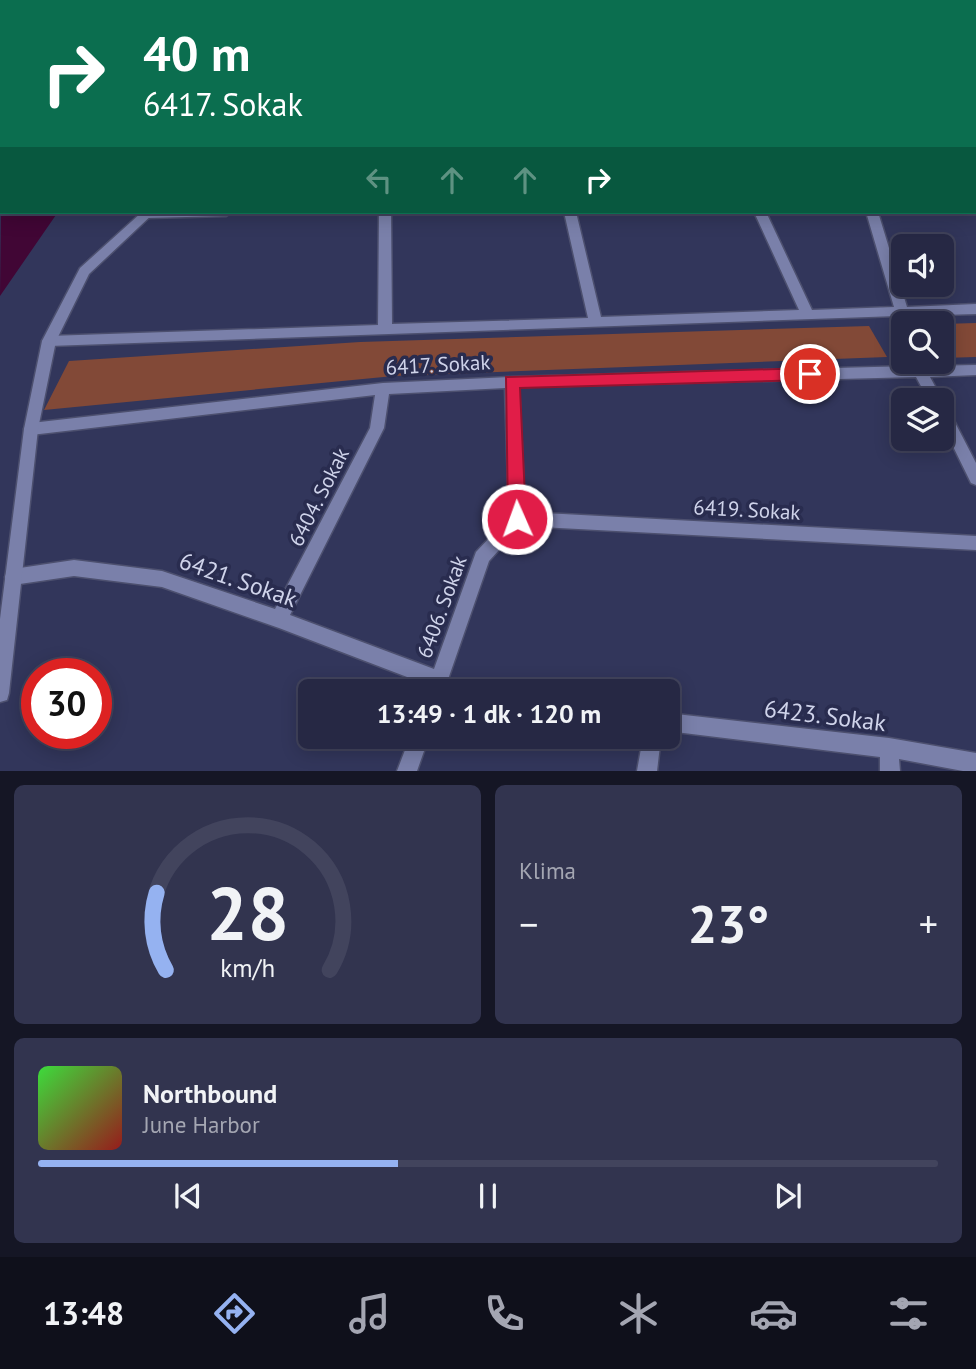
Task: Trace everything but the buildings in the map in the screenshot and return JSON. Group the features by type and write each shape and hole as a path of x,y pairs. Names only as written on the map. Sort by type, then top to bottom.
{"street":[{"path":"0,693 31,429 49,341 84,271 147,214"},
{"path":"385,214 385,329"},
{"path":"570,214 596,323"},
{"path":"761,214 808,315"},
{"path":"873,214 902,311"},
{"name":"6417. Sokak","path":"954,311 976,309"},
{"name":"6417. Sokak","path":"49,341 808,315 891,317"},
{"name":"6417. Sokak","path":"31,429 383,389 891,367"},
{"name":"6417. Sokak","path":"954,368 976,370"},
{"path":"512,382 517,519"},
{"name":"6404. Sokak","path":"279,620 377,428 383,389"},
{"path":"954,435 976,478"},
{"name":"6419. Sokak","path":"517,519 976,543"},
{"name":"6406. Sokak","path":"439,679 482,557 517,519"},
{"name":"6421. Sokak","path":"13,577 74,568 162,579 279,620 420,679"},
{"name":"6423. Sokak","path":"680,724 889,748 976,763"},
{"path":"889,748 890,771"},
{"path":"407,771 415,749"},
{"path":"647,771 650,749"}],"shaded area":[{"path":"1,214 57,214 0,296"},
{"path":"976,323 976,357 954,358 954,324"},
{"path":"869,326 887,357 394,376 44,410 69,361 360,342"}],"route":[{"path":"517,519 512,382 810,374"}]}
